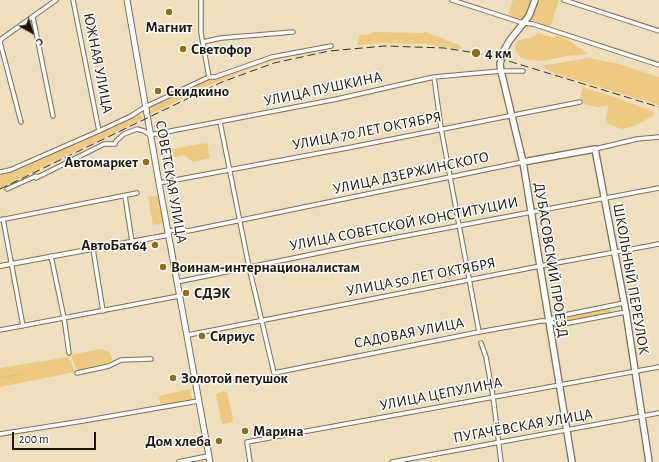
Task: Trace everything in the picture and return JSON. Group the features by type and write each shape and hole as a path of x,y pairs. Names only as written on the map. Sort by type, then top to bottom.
{"main road":[{"name":"СОВЕТСКАЯ УЛИЦА","path":"127,0 150,135 179,296 188,335 198,401 210,462"},
{"name":"ДУБАСОВСКИЙ ПРОЕЗД","path":"534,0 529,16 506,46 500,64 500,71 523,162 572,462"},
{"name":"УЛИЦА ДЗЕРЖИНСКОГО","path":"523,162 595,149"},
{"name":"ШКОЛЬНЫЙ ПЕРЕУЛОК","path":"595,149 626,312 649,462"}],"street":[{"path":"21,122 0,41 56,0"},
{"name":"ЮЖНАЯ УЛИЦА","path":"73,0 99,131"},
{"path":"201,0 201,33 209,77"},
{"path":"455,0 659,66"},
{"path":"564,0 659,31"},
{"path":"33,17 53,116"},
{"path":"203,42 221,38 293,32"},
{"path":"0,172 10,170 99,131 131,116 145,107 209,77 215,77 272,57 331,46"},
{"name":"УЛИЦА ПУШКИНА","path":"150,135 351,96 434,77 500,71 523,71"},
{"path":"434,77 458,226 479,332"},
{"name":"УЛИЦА 70 ЛЕТ ОКТЯБРЯ","path":"159,183 230,171 512,114 580,102"},
{"path":"220,122 261,321"},
{"path":"7,189 36,176 36,178 104,144 115,144 116,141 130,131 137,129 150,135"},
{"name":"УЛИЦА ДЗЕРЖИНСКОГО","path":"595,149 637,139 659,137"},
{"name":"УЛИЦА ДЗЕРЖИНСКОГО","path":"168,233 182,229 188,231 240,221 523,162"},
{"name":"УЛИЦА СОВЕТСКОЙ КОНСТИТУЦИИ","path":"177,282 659,188"},
{"path":"23,326 2,219 137,193"},
{"path":"125,196 132,242"},
{"path":"0,266 132,242 168,233"},
{"name":"УЛИЦА 50 ЛЕТ ОКТЯБРЯ","path":"188,335 614,251 659,244"},
{"path":"92,249 103,310"},
{"path":"51,256 64,318 69,354"},
{"path":"0,330 179,296"},
{"name":"САДОВАЯ УЛИЦА","path":"549,321 555,318 624,303"},
{"name":"САДОВАЯ УЛИЦА","path":"261,321 274,373 541,321 549,321 558,325 626,312"},
{"path":"482,343 493,396 501,462"},
{"path":"77,373 109,366 121,360 151,359"},
{"name":"УЛИЦА ЦЕПУЛИНА","path":"250,462 247,442 659,367"},
{"path":"0,434 198,401"},
{"name":"ПУГАЧЁВСКАЯ УЛИЦА","path":"392,462 659,413"},
{"path":"179,462 209,456"}],"shaded area":[{"path":"513,0 532,0 526,17 523,19 520,20 508,15"},
{"path":"537,0 559,0 550,28 532,20 532,14"},
{"path":"373,32 425,32 459,45 462,48 423,44 382,43 357,45 360,35 370,34"},
{"path":"538,33 554,38 557,35 570,41 588,54 542,61 521,58 515,50 516,41 533,37"},
{"path":"289,55 212,84 149,115 148,107 206,80 273,58"},
{"path":"589,58 619,64 659,77 659,105 554,73 540,66"},
{"path":"583,87 654,112 654,115 634,126 622,129 608,124 606,120 608,106 597,107 585,104 580,98"},
{"path":"136,114 141,114 142,119 0,188 0,174 126,120"},
{"path":"207,143 210,158 193,162 184,155 174,157 172,149"},
{"path":"159,195 164,223 153,225 148,197"},
{"path":"609,308 611,311 610,314 559,324 556,322 557,319"},
{"path":"101,349 109,352 112,358 111,362 105,366 77,372 71,355"},
{"path":"69,357 75,372 0,387 0,368"},
{"path":"190,389 192,399 162,405 160,403 159,396"},
{"path":"223,391 226,392 228,396 233,419 232,422 223,424 221,421 216,394"}],"waterway":[{"path":"0,378 23,374"}],"railway":[{"path":"0,189 222,82 274,63 329,51 385,46 444,48 476,53 492,56 659,107"}],"place":[{"name":"Магнит","path":"169,12"},
{"name":"Светофор","path":"183,49"},
{"name":"4 км","path":"476,53"},
{"name":"Скидкино","path":"158,91"},
{"name":"Автомаркет","path":"146,162"},
{"name":"АвтоБат64","path":"155,245"},
{"name":"Воинам-интернационалистам","path":"163,267"},
{"name":"СДЭК","path":"186,293"},
{"name":"Сириус","path":"202,336"},
{"name":"Золотой петушок","path":"173,378"},
{"name":"Марина","path":"245,431"},
{"name":"Дом хлеба","path":"219,441"}]}
